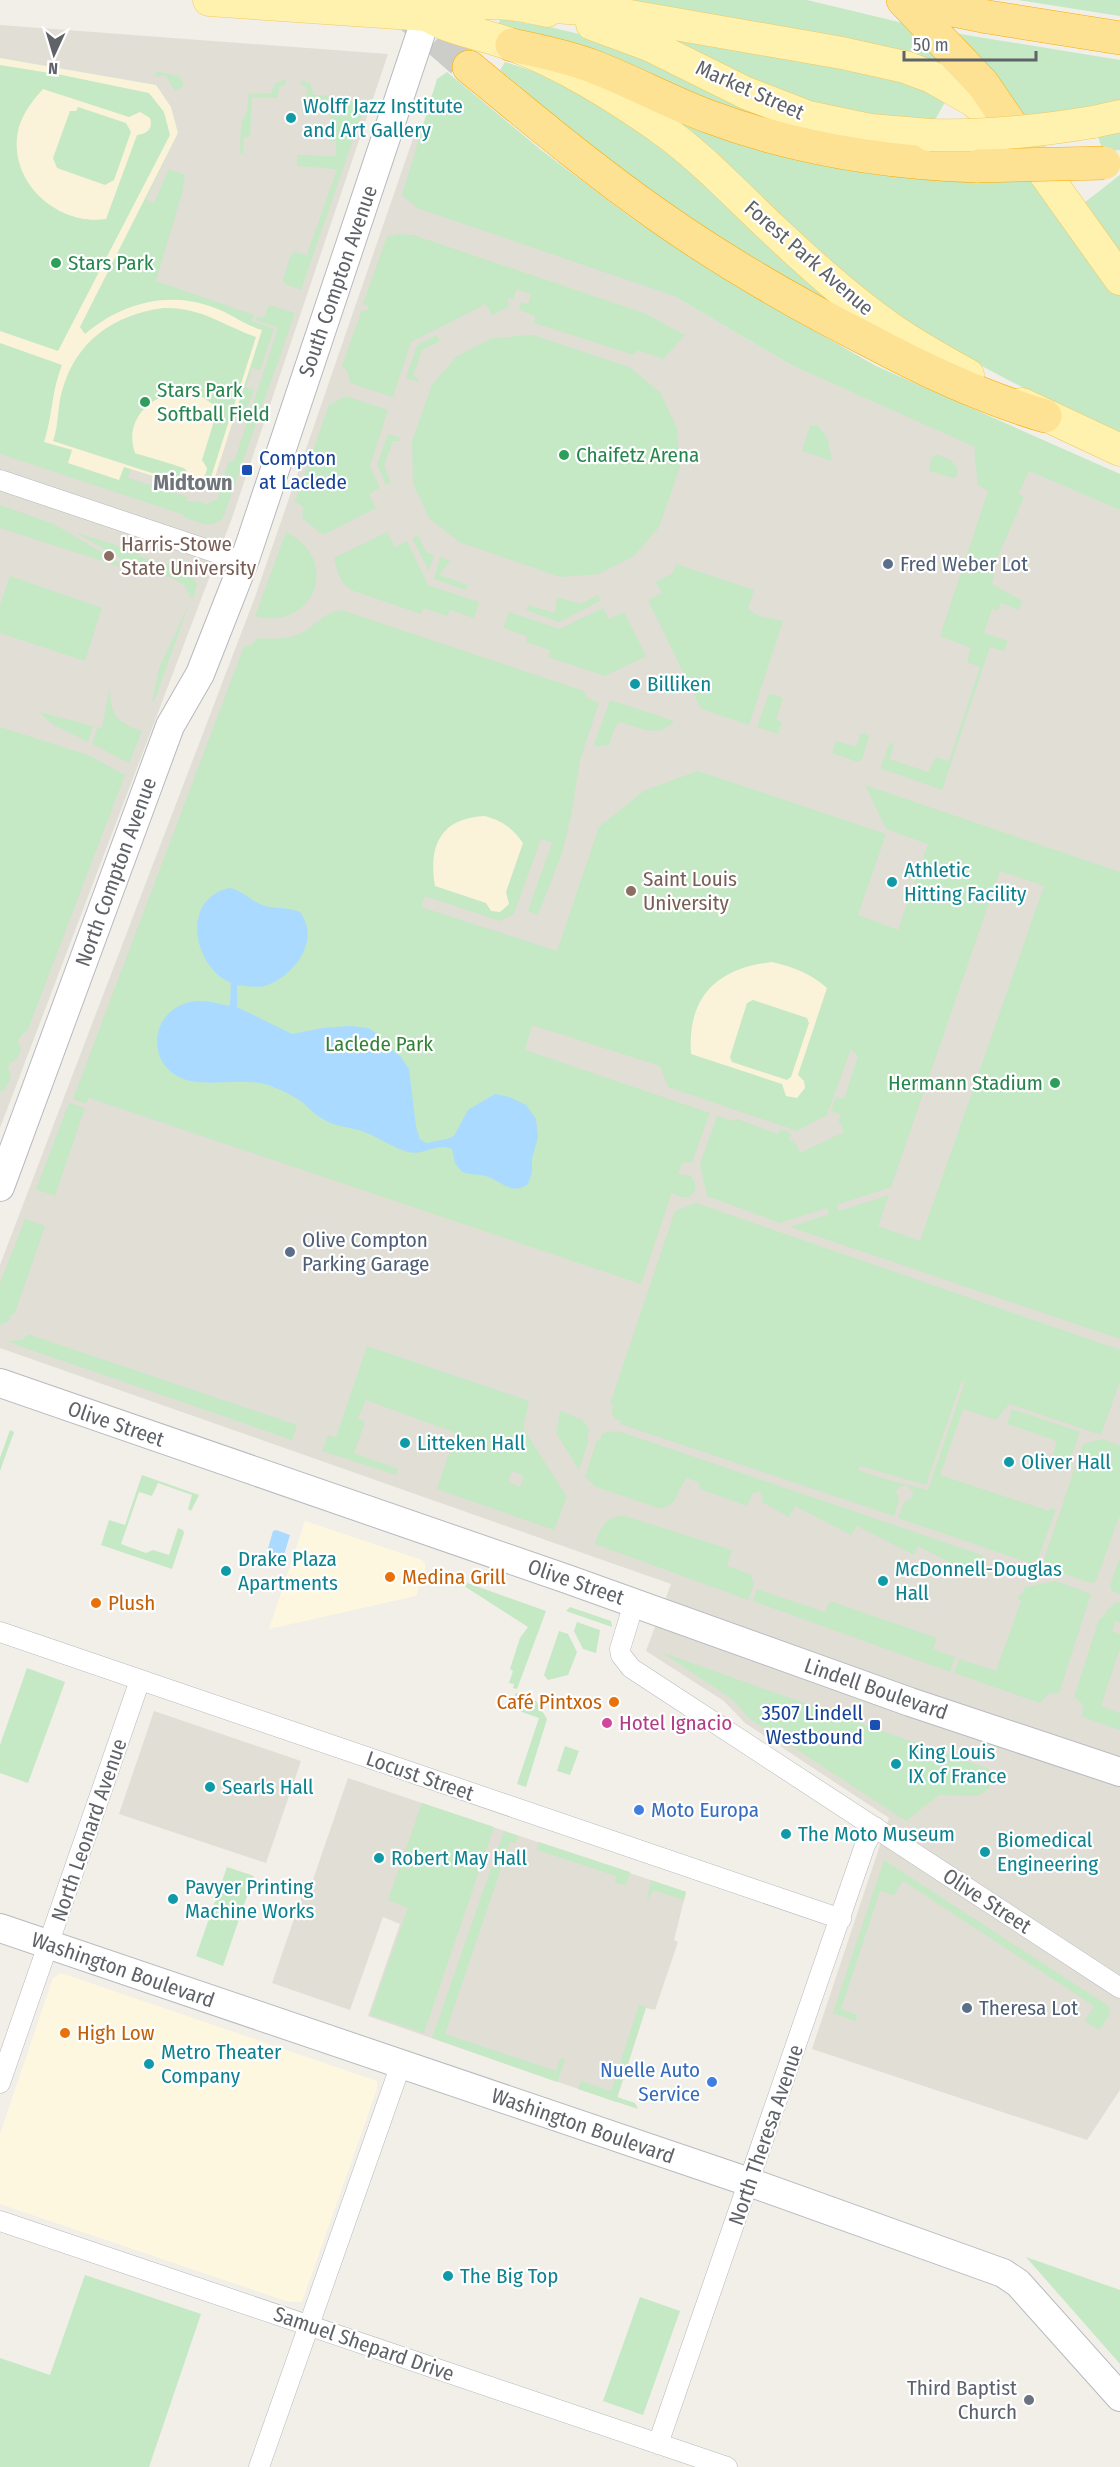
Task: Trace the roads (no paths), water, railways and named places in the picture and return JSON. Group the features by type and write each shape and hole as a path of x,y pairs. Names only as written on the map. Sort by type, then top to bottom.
{"highway":[{"path":"903,0 988,17 1120,38"},
{"path":"903,0 983,84 1028,150"},
{"path":"512,45 591,65 684,107 777,139 879,159 978,166 1112,162"},
{"path":"469,67 658,216 715,253 783,294 895,354 977,393 1045,416"}],"main road":[{"name":"Market Street","path":"209,0 429,7 467,0 528,5 580,20 649,45 746,93 788,110 870,130 930,135 1016,132 1107,119"},
{"path":"528,5 596,10 853,55 905,67 956,89 1028,150 1120,279"},
{"name":"Market Street","path":"429,7 448,25 512,45"},
{"name":"South Compton Avenue","path":"244,562 429,7"},
{"name":"Forest Park Avenue","path":"512,45 561,68 617,99 662,129 710,167 819,271 890,328 970,376 1045,416 1120,450"},
{"name":"North Compton Avenue","path":"0,1187 170,726 200,674 244,562"},
{"name":"Olive Street","path":"0,1383 634,1603"},
{"name":"Lindell Boulevard","path":"634,1603 910,1701 1120,1772"},
{"name":"Washington Boulevard","path":"0,1928 748,2182 1003,2273 1026,2291 1120,2397"}],"street":[{"path":"0,480 244,562"},
{"name":"Olive Street","path":"634,1603 621,1643 621,1655 625,1662 1120,1988"},
{"name":"Locust Street","path":"0,1632 841,1919"},
{"name":"North Leonard Avenue","path":"0,2083 140,1680"},
{"name":"North Theresa Avenue","path":"658,2444 867,1839 875,1827"},
{"path":"260,2467 401,2064"},
{"name":"Samuel Shepard Drive","path":"0,2221 727,2467"}],"water":[{"path":"230,888 261,904 300,912 306,922 308,933 303,954 280,979 262,986 237,985 237,1007 292,1034 350,1026 368,1028 378,1034 384,1043 401,1057 409,1069 416,1127 420,1139 426,1143 454,1136 468,1110 495,1094 509,1097 526,1105 536,1119 538,1138 528,1184 517,1189 486,1176 462,1172 455,1163 452,1149 446,1147 408,1152 362,1131 332,1124 317,1116 293,1096 265,1084 198,1082 179,1077 169,1070 162,1061 157,1041 163,1020 171,1011 194,1001 230,1006 231,983 218,975 208,963 201,949 198,918 204,905 214,894"},
{"path":"273,1531 290,1535 280,1568 273,1566 273,1563 265,1559"}],"tunnel":[{"path":"400,7 469,67"}],"place":[{"name":"Wolff Jazz Institute and Art Gallery","path":"291,118"},
{"name":"Stars Park","path":"56,263"},
{"name":"Stars Park Softball Field","path":"145,402"},
{"name":"Chaifetz Arena","path":"564,455"},
{"name":"Compton at Laclede","path":"247,470"},
{"name":"Harris-Stowe State University","path":"109,556"},
{"name":"Fred Weber Lot","path":"888,564"},
{"name":"Billiken","path":"635,684"},
{"name":"Athletic Hitting Facility","path":"892,882"},
{"name":"Saint Louis University","path":"631,891"},
{"name":"Hermann Stadium","path":"1055,1083"},
{"name":"Olive Compton Parking Garage","path":"290,1252"},
{"name":"Litteken Hall","path":"405,1443"},
{"name":"Oliver Hall","path":"1009,1462"},
{"name":"Drake Plaza Apartments","path":"226,1571"},
{"name":"Medina Grill","path":"390,1577"},
{"name":"McDonnell-Douglas Hall","path":"883,1581"},
{"name":"Plush","path":"96,1603"},
{"name":"Café Pintxos","path":"614,1702"},
{"name":"Hotel Ignacio","path":"607,1723"},
{"name":"3507 Lindell Westbound","path":"875,1725"},
{"name":"King Louis IX of France","path":"896,1764"},
{"name":"Searls Hall","path":"210,1787"},
{"name":"Moto Europa","path":"639,1810"},
{"name":"The Moto Museum","path":"786,1834"},
{"name":"Biomedical Engineering","path":"985,1852"},
{"name":"Robert May Hall","path":"379,1858"},
{"name":"Pavyer Printing Machine Works","path":"173,1899"},
{"name":"Theresa Lot","path":"967,2008"},
{"name":"High Low","path":"65,2033"},
{"name":"Metro Theater Company","path":"149,2064"},
{"name":"Nuelle Auto Service","path":"712,2082"},
{"name":"The Big Top","path":"448,2276"},
{"name":"Third Baptist Church","path":"1029,2400"}],"district":[{"name":"Midtown","path":"193,482"}],"park label":[{"name":"Laclede Park","path":"379,1044"}]}
